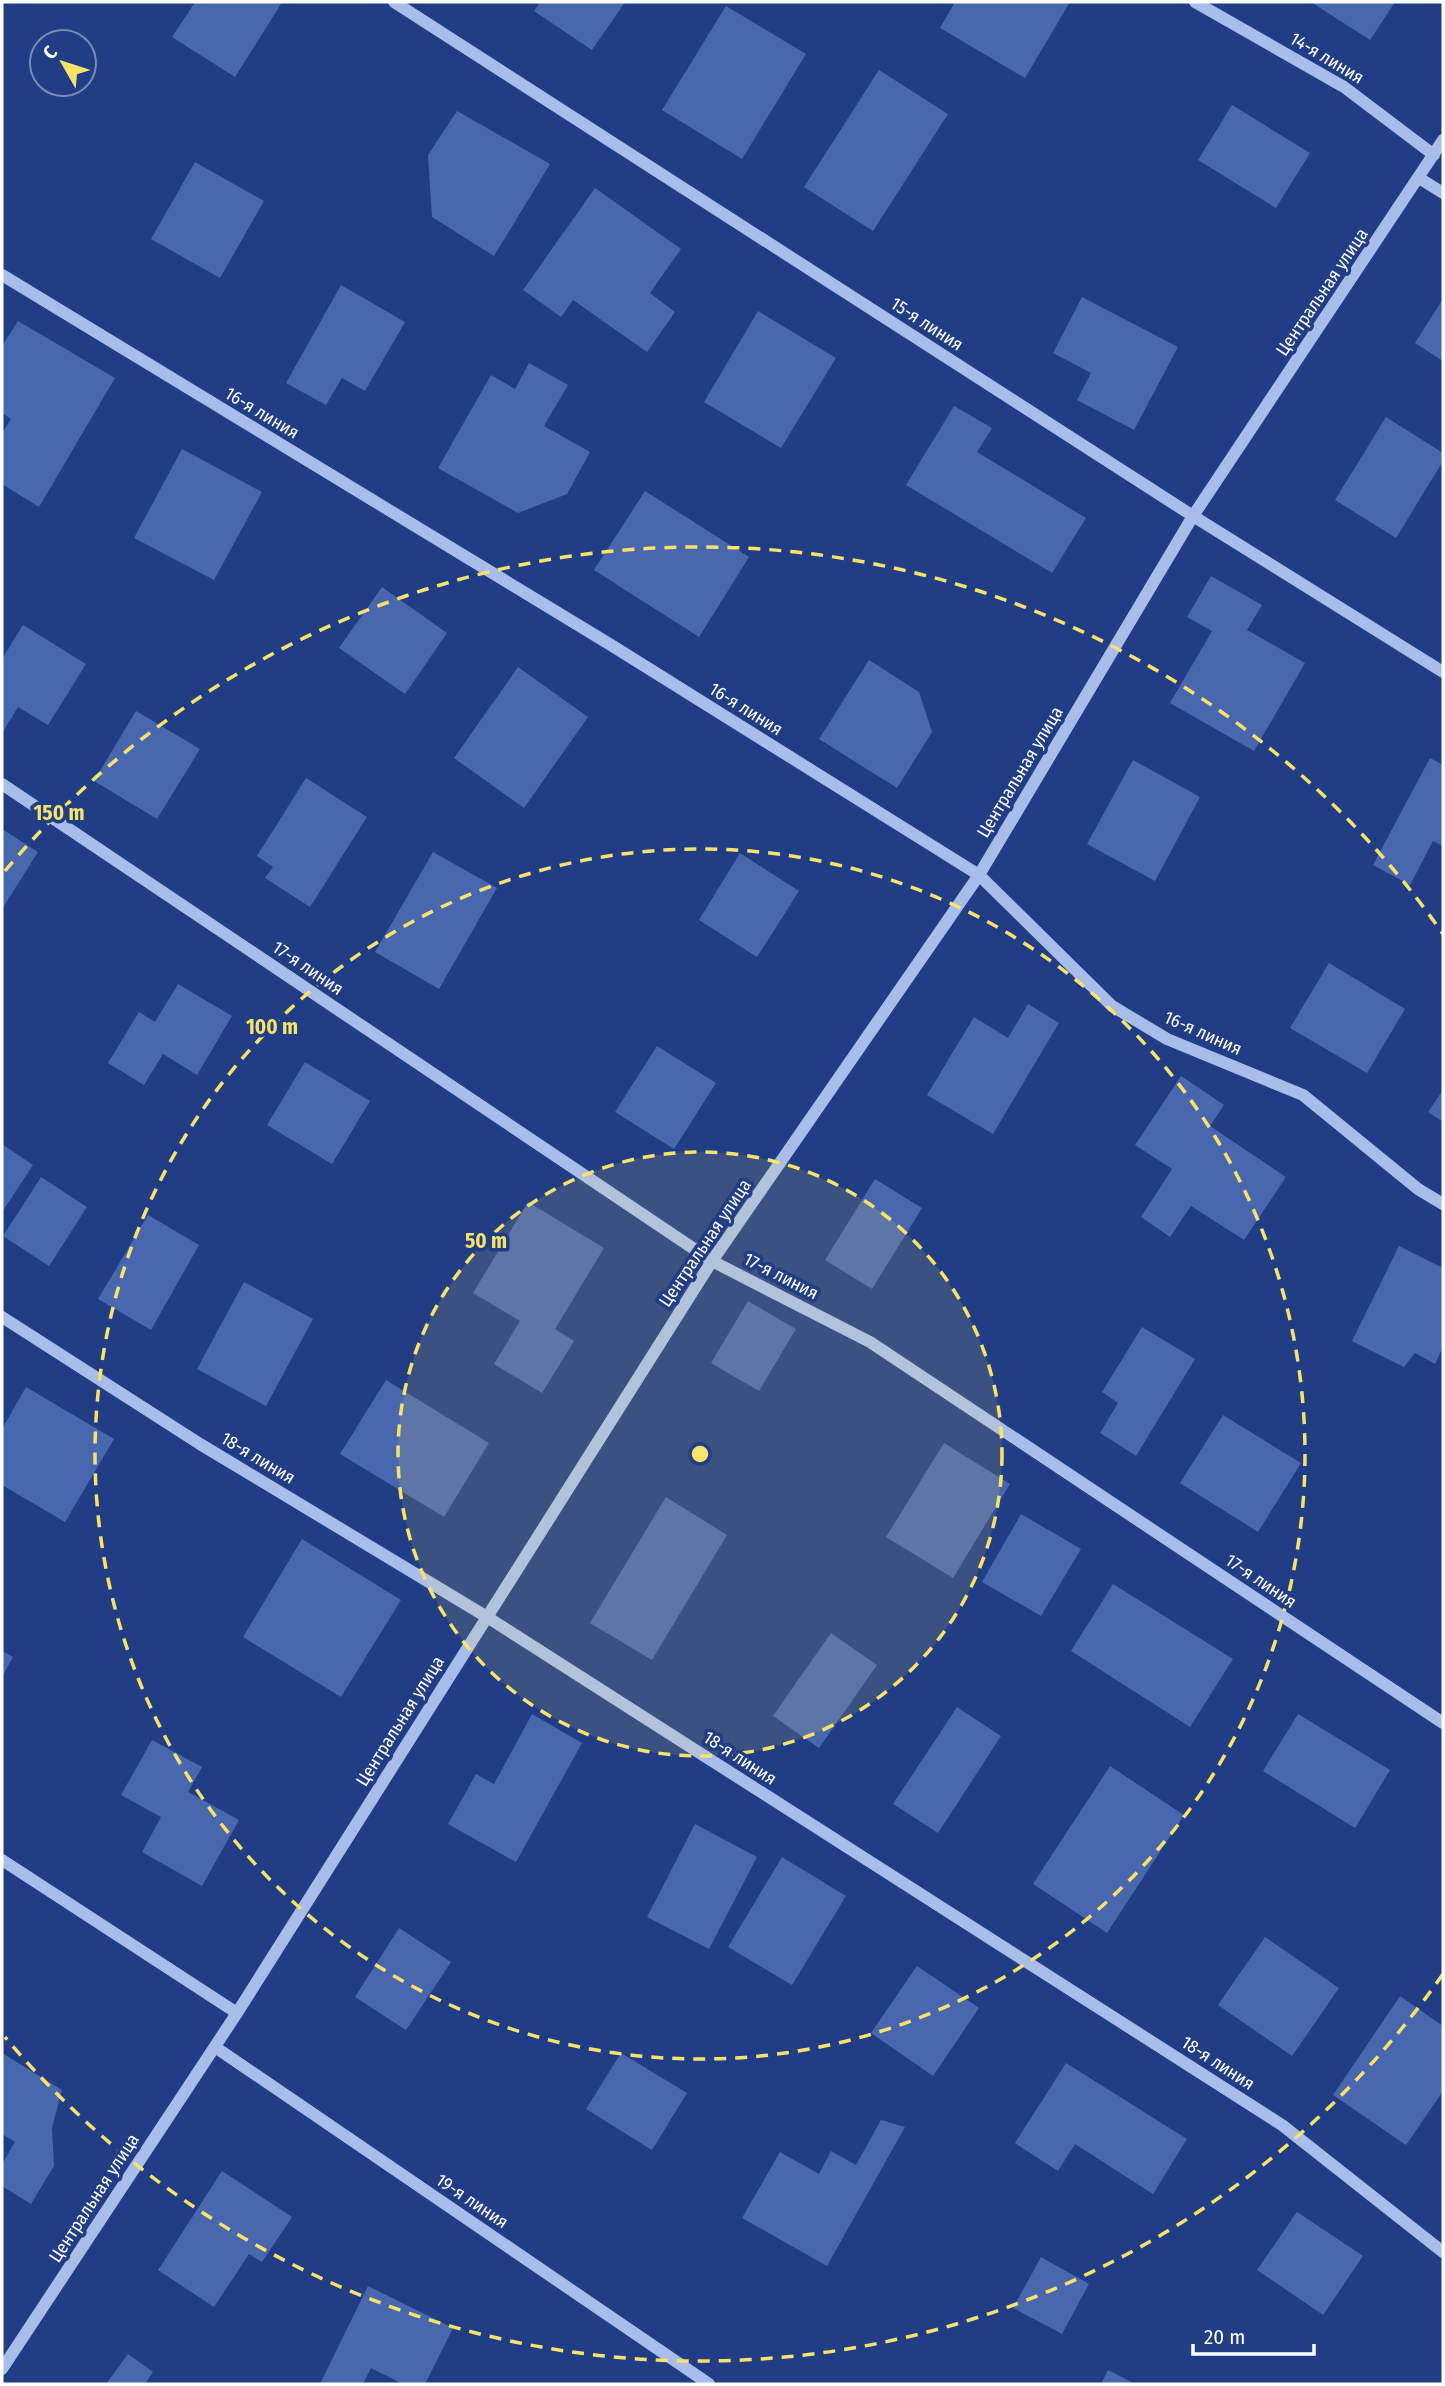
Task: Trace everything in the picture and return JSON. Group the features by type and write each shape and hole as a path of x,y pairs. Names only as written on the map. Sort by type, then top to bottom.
{"street":[{"name":"15-я линия","path":"394,2 1193,516 1443,672"},
{"name":"14-я линия","path":"1195,2 1343,87 1434,155"},
{"name":"Центральная улица","path":"2,2369 237,2013 712,1261 979,875 1193,516 1443,140"},
{"path":"1419,178 1443,193"},
{"name":"16-я линия","path":"2,275 611,645 979,875 1112,1006 1167,1039 1303,1095 1418,1189 1443,1204"},
{"name":"17-я линия","path":"2,784 712,1261 870,1342 1443,1723"},
{"name":"18-я линия","path":"2,1317 200,1444 487,1616 1282,2125 1443,2252"},
{"path":"2,1860 237,2013"},
{"name":"19-я линия","path":"215,2047 709,2384"}],"building":[{"path":"195,2 281,4 235,77 172,37"},
{"path":"540,2 625,2 592,50 534,11"},
{"path":"955,2 1070,2 1025,78 940,28"},
{"path":"1311,2 1395,2 1370,40"},
{"path":"726,6 806,54 742,159 662,110"},
{"path":"879,70 948,114 873,231 804,187"},
{"path":"1232,105 1310,153 1276,208 1198,160"},
{"path":"457,111 550,164 494,256 432,217 428,155"},
{"path":"195,162 264,201 220,278 151,239"},
{"path":"595,188 681,249 650,293 675,312 647,352 573,300 561,317 523,290"},
{"path":"341,285 405,322 365,391 342,378 326,405 286,383"},
{"path":"1082,297 1178,347 1134,430 1077,400 1091,373 1053,353"},
{"path":"1443,299 1443,361 1415,343"},
{"path":"758,311 836,358 781,448 704,402"},
{"path":"18,321 115,378 39,507 2,484 2,433 11,419 2,413 2,346"},
{"path":"529,363 568,385 544,426 590,452 567,494 518,513 438,468 491,375 515,389"},
{"path":"954,406 992,428 977,452 1086,518 1052,573 906,485"},
{"path":"1386,417 1443,453 1443,461 1396,538 1335,500"},
{"path":"182,449 262,492 214,580 134,538"},
{"path":"645,491 749,557 699,637 594,570"},
{"path":"1211,576 1262,605 1247,630 1305,663 1254,751 1170,703 1212,631 1187,617"},
{"path":"382,587 447,633 405,694 339,648"},
{"path":"23,625 86,664 48,725 18,707 2,733 2,659"},
{"path":"869,660 919,692 932,732 897,788 819,739"},
{"path":"518,667 588,717 524,808 454,758"},
{"path":"136,711 200,749 157,819 94,781"},
{"path":"1430,758 1443,765 1443,846 1433,841 1410,885 1373,865"},
{"path":"1133,760 1200,797 1155,881 1087,844"},
{"path":"306,778 367,817 310,907 265,878 273,867 257,856"},
{"path":"2,829 38,852 2,909"},
{"path":"433,852 497,888 439,989 375,952"},
{"path":"740,853 799,891 757,957 699,920"},
{"path":"1329,963 1405,1009 1367,1073 1290,1028"},
{"path":"178,984 232,1016 197,1075 163,1054 144,1085 108,1063 139,1012 155,1022"},
{"path":"1028,1004 1059,1023 993,1134 927,1095 974,1017 1008,1038"},
{"path":"657,1046 716,1083 674,1149 615,1112"},
{"path":"305,1062 370,1101 332,1164 267,1125"},
{"path":"1181,1076 1224,1105 1210,1126 1286,1177 1244,1240 1191,1206 1170,1237 1141,1217 1172,1169 1135,1145"},
{"path":"1443,1090 1443,1122 1428,1112"},
{"path":"2,1144 33,1165 2,1212"},
{"path":"41,1177 87,1207 49,1266 3,1236"},
{"path":"875,1179 922,1208 872,1289 825,1260"},
{"path":"528,1202 604,1248 555,1329 574,1341 542,1393 494,1364 520,1321 473,1293"},
{"path":"148,1215 199,1245 151,1330 98,1299"},
{"path":"1399,1246 1443,1268 1443,1347 1435,1364 1415,1353 1404,1367 1352,1341"},
{"path":"244,1282 313,1319 266,1406 197,1369"},
{"path":"748,1301 796,1329 759,1391 711,1363"},
{"path":"1142,1327 1195,1359 1136,1456 1100,1433 1118,1403 1102,1392"},
{"path":"386,1380 489,1443 444,1517 340,1454"},
{"path":"26,1387 114,1439 65,1522 2,1485 2,1429"},
{"path":"1223,1415 1301,1463 1258,1532 1180,1483"},
{"path":"944,1443 1010,1484 953,1578 886,1537"},
{"path":"666,1497 727,1535 652,1660 590,1623"},
{"path":"1021,1514 1081,1549 1041,1616 982,1582"},
{"path":"302,1539 401,1600 341,1697 243,1637"},
{"path":"1113,1584 1233,1659 1190,1727 1071,1651"},
{"path":"831,1633 877,1665 819,1748 773,1716"},
{"path":"2,1651 13,1657 2,1677"},
{"path":"957,1707 1001,1736 938,1833 893,1804"},
{"path":"532,1714 582,1743 516,1862 448,1824 476,1774 494,1784"},
{"path":"1298,1714 1390,1770 1355,1828 1263,1771"},
{"path":"152,1740 202,1767 188,1792 239,1820 202,1886 142,1852 161,1817 121,1795"},
{"path":"1110,1766 1184,1815 1107,1933 1033,1884"},
{"path":"695,1824 757,1857 709,1949 647,1917"},
{"path":"782,1857 846,1896 792,1985 728,1947"},
{"path":"399,1928 451,1962 406,2030 355,1997"},
{"path":"1265,1937 1339,1988 1292,2056 1218,2005"},
{"path":"917,1966 979,2008 933,2076 871,2033"},
{"path":"1400,1996 1443,2026 1443,2091 1406,2145 1333,2095"},
{"path":"2,2053 62,2090 52,2128 54,2166 31,2204 2,2186 2,2164 15,2142 2,2134"},
{"path":"621,2053 687,2093 652,2150 586,2109"},
{"path":"1066,2063 1187,2139 1153,2194 1075,2144 1058,2171 1015,2143"},
{"path":"881,2120 905,2127 827,2266 742,2218 780,2152 819,2174 831,2151 856,2165"},
{"path":"222,2171 292,2217 262,2262 249,2254 214,2307 158,2270"},
{"path":"1297,2212 1363,2256 1323,2315 1257,2270"},
{"path":"1041,2257 1089,2284 1062,2334 1013,2308"},
{"path":"368,2286 453,2328 425,2384 403,2384 371,2368 363,2384 320,2384"},
{"path":"128,2354 153,2372 145,2384 106,2384"},
{"path":"1108,2370 1135,2384 1101,2384"}]}
